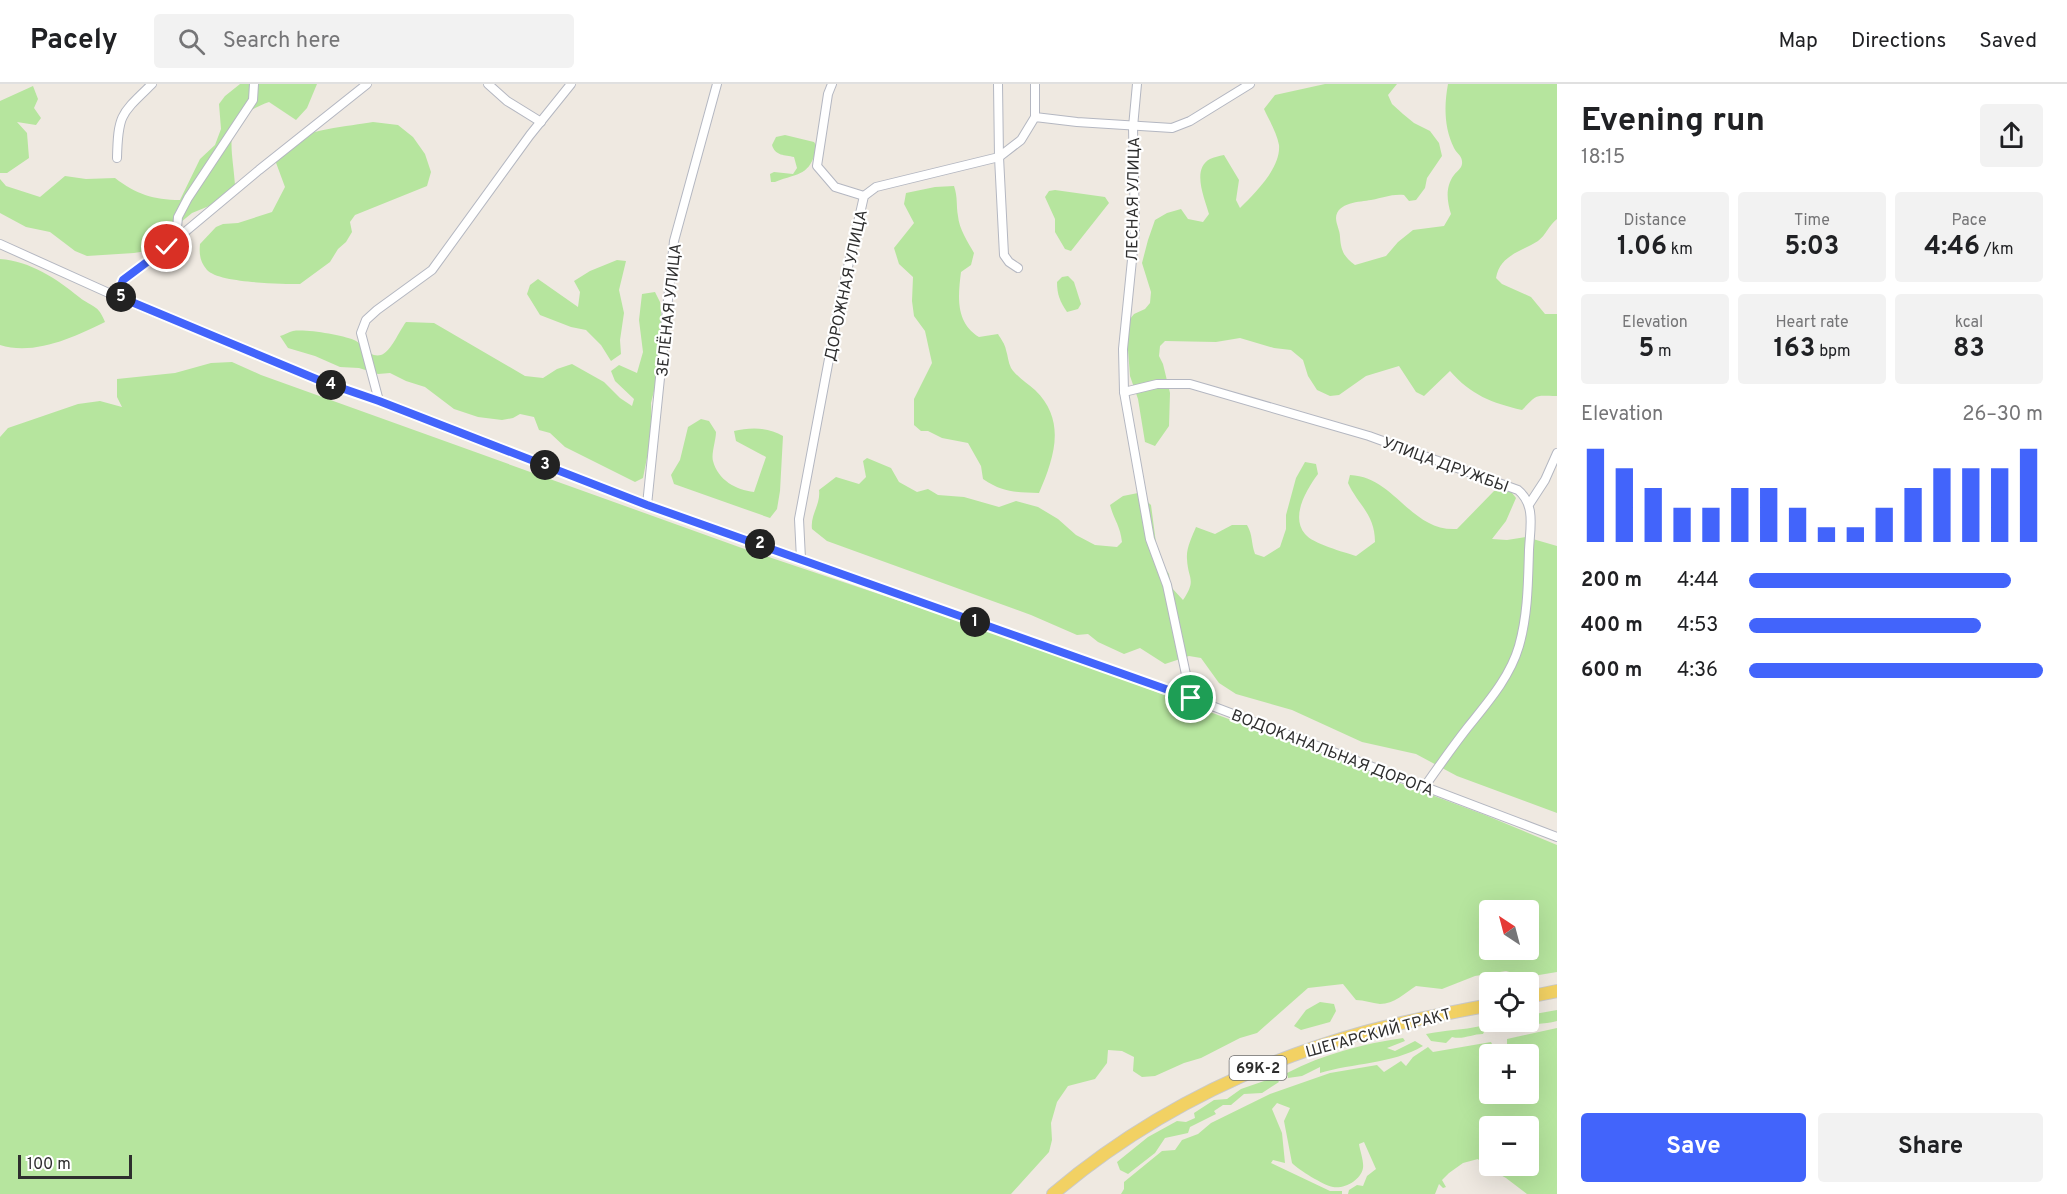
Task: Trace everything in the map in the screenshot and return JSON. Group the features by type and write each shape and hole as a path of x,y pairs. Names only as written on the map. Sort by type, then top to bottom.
{"main road":[{"path":"1539,995 1557,991"},
{"name":"ШЕГАРСКИЙ ТРАКТ","path":"1053,1194 1132,1134 1226,1082 1295,1054 1349,1037 1419,1019 1479,1007"}],"street":[{"path":"117,158 120,119 152,84"},
{"path":"176,239 178,217 188,198 253,100 254,84"},
{"path":"122,298 123,280 367,84"},
{"path":"488,84 507,101 541,122"},
{"path":"379,401 361,333 362,327 377,310 432,270 571,84"},
{"name":"ЗЕЛЁНАЯ УЛИЦА","path":"647,505 674,242 717,84"},
{"path":"832,84 828,94 818,166 835,187 864,196"},
{"path":"998,84 1004,255 1018,268"},
{"path":"1035,84 1035,117 1077,123 1172,128 1181,126 1250,84"},
{"name":"ЛЕСНАЯ УЛИЦА","path":"1137,84 1133,127 1135,230 1123,349 1124,392 1150,539 1167,585 1191,698"},
{"name":"ДОРОЖНАЯ УЛИЦА","path":"801,559 799,519 838,311 864,196 876,186 999,157 1021,140 1035,117"},
{"name":"ВОДОКАНАЛЬНАЯ ДОРОГА","path":"0,244 321,381 379,401 647,505 1191,698 1557,837"},
{"name":"УЛИЦА ДРУЖБЫ","path":"1124,392 1157,384 1190,384 1369,436 1518,490 1530,503"},
{"path":"1425,786 1443,759 1500,687 1519,646 1527,607 1530,503 1545,480 1557,453"}],"green space":[{"path":"240,84 317,84 307,108 296,120 269,102 253,109 243,117 236,125 233,134 235,185 219,202 192,213 175,227 165,248 134,253 87,256 75,251 50,232 26,227 0,213 0,179 6,186 40,197 65,176 86,179 115,178 145,195 180,200 200,159 215,145 221,129 219,104"},
{"path":"1325,84 1397,84 1388,95 1392,104 1414,123 1430,131 1439,143 1442,156 1416,200 1409,201 1404,195 1395,195 1350,204 1340,209 1336,218 1341,246 1346,256 1355,265 1386,256 1413,230 1444,226 1451,214 1448,189 1462,161 1455,150 1447,124 1448,84 1557,84 1557,219 1538,241 1507,259 1498,270 1496,278 1502,284 1531,297 1545,314 1557,314 1557,396 1537,397 1522,410 1483,397 1466,386 1450,371 1424,396 1416,392 1399,366 1366,376 1339,395 1330,396 1317,390 1308,376 1303,360 1291,350 1274,348 1240,338 1216,342 1165,341 1160,346 1159,356 1170,393 1169,426 1155,446 1145,442 1138,399 1130,376 1126,324 1134,314 1145,309 1150,303 1151,292 1142,263 1155,220 1181,209 1188,219 1203,222 1209,214 1201,185 1201,170 1210,159 1224,155 1239,180 1236,200 1240,208 1266,180 1279,154 1277,136 1264,109 1275,95"},
{"path":"33,86 38,99 34,108 41,118 36,125 17,122 27,133 29,158 7,173 0,173 0,101"},
{"path":"373,122 398,125 413,137 425,154 431,172 427,186 355,215 350,222 352,232 346,242 338,249 330,262 300,284 237,280 224,278 207,270 200,258 200,244 216,227 238,223 272,212 285,187 275,160 286,144 315,132"},
{"path":"785,135 814,142 817,147 807,169 771,182 770,174 774,172 793,174 797,168 794,157 778,153 773,149 772,145 776,137"},
{"path":"954,186 960,226 974,253 971,265 961,272 959,299 962,316 971,331 979,337 998,334 1005,346 1011,368 1035,390 1051,414 1055,440 1053,453 1039,493 1010,491 990,484 983,479 981,466 968,443 921,431 914,425 914,399 932,363 925,331 914,316 913,277 899,264 894,248 914,223 904,204 906,193"},
{"path":"1049,191 1105,197 1109,203 1071,251 1065,249 1055,232 1055,219 1045,197"},
{"path":"0,259 32,267 62,284 97,309 105,322 68,339 40,347 13,348 0,345"},
{"path":"617,260 626,261 619,290 624,313 620,340 621,354 611,361 601,345 586,330 540,315 527,294 530,285 538,279 578,307 580,292 574,281 590,271"},
{"path":"1068,276 1074,282 1081,304 1078,309 1067,312 1059,298 1057,282 1062,277"},
{"path":"655,292 660,302 662,321 658,375 651,403 652,432 643,478 635,482 565,447 550,433 539,430 534,417 520,414 502,420 478,417 454,409 425,387 390,373 378,374 359,368 340,367 288,348 280,336 293,331 333,334 354,340 369,353 381,355 395,341 406,322 434,323 525,376 543,378 557,369 572,364 604,382 632,406 634,399 615,381 611,371 619,365 637,373 643,352 639,320 642,294"},
{"path":"232,362 261,375 739,547 1034,646 1485,815 1557,845 1557,972 1539,975 1539,972 1479,972 1479,975 1442,989 1416,986 1385,1004 1356,1000 1343,984 1308,988 1257,1033 1240,1038 1201,1058 1155,1076 1142,1077 1133,1071 1134,1057 1122,1051 1108,1050 1107,1063 1095,1079 1068,1086 1057,1102 1051,1123 1052,1140 1049,1152 1011,1194 0,1194 0,437 8,428 78,404 100,401 122,407 117,397 117,379 175,373 211,363"},
{"path":"701,419 709,421 716,432 713,458 715,468 723,479 747,491 754,492 766,457 736,441 734,431 759,429 783,436 780,491 777,509 770,518 674,484 671,475 680,460 688,427"},
{"path":"867,458 891,468 899,482 917,492 928,489 938,495 964,497 999,507 1016,501 1038,507 1058,519 1076,535 1095,545 1117,547 1122,542 1110,505 1123,496 1138,493 1151,505 1158,558 1169,574 1171,587 1183,600 1191,583 1187,555 1196,527 1215,534 1232,525 1247,525 1255,554 1264,557 1280,547 1296,478 1305,462 1316,464 1318,474 1302,503 1299,519 1301,527 1309,538 1356,556 1375,542 1369,517 1348,483 1350,475 1366,478 1379,485 1415,514 1441,528 1457,529 1494,491 1509,489 1516,498 1506,521 1492,539 1507,540 1526,537 1557,546 1557,813 1457,776 1416,754 1362,742 1292,710 1236,694 1219,683 1201,658 1189,656 1165,664 1140,648 1124,654 1098,642 1088,634 1077,635 1031,615 827,541 812,529 819,490 836,477 859,484 866,477 863,461"},
{"path":"1320,1002 1334,1004 1336,1011 1330,1022 1301,1030 1294,1026 1306,1010"},
{"path":"1557,1010 1557,1021 1539,1024 1539,1013"},
{"path":"1479,1026 1479,1032 1484,1032 1460,1038 1452,1037 1446,1043 1431,1041 1426,1034 1440,1032"},
{"path":"1557,1028 1557,1194 1527,1194 1502,1176 1539,1176 1539,1116 1479,1116 1479,1160 1463,1163 1449,1173 1442,1180 1446,1187 1443,1188 1439,1184 1435,1194 1348,1194 1349,1190 1357,1185 1363,1186 1367,1176 1376,1169 1364,1142 1359,1144 1363,1168 1356,1180 1338,1187 1323,1183 1292,1163 1284,1121 1290,1108 1277,1103 1272,1109 1282,1133 1285,1163 1273,1160 1271,1163 1330,1191 1342,1191 1342,1194 1121,1194 1124,1182 1162,1151 1175,1150 1182,1140 1198,1134 1211,1123 1270,1094 1330,1073 1377,1065 1384,1072 1401,1061 1406,1066 1413,1057 1428,1047 1433,1052 1479,1044 1479,1104 1539,1104 1539,1044 1507,1044 1507,1039"},
{"path":"1403,1038 1405,1041 1387,1048 1395,1051 1415,1041 1423,1046 1385,1060 1320,1073 1320,1067 1302,1076 1288,1078 1287,1073 1329,1055 1373,1043"},
{"path":"1276,1077 1279,1082 1262,1093 1244,1094 1231,1105 1223,1105 1214,1111 1216,1114 1190,1127 1188,1133 1165,1138 1155,1153 1128,1174 1120,1170 1117,1162 1148,1137 1177,1121 1186,1122 1195,1118 1194,1113 1214,1100 1227,1099 1241,1089"}],"route":[{"path":"167,247 123,280 122,298 321,381 379,401 647,505 1191,698"}]}
